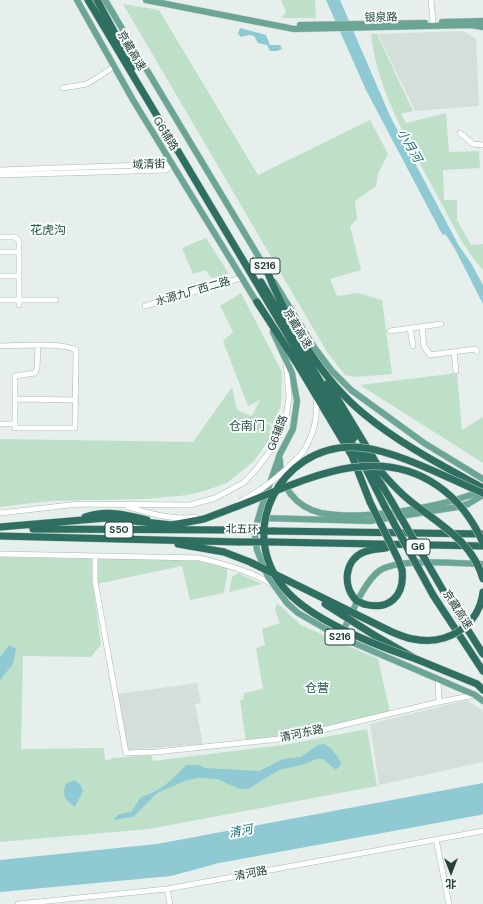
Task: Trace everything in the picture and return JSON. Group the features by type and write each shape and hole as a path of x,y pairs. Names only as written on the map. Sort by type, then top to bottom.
{"highway":[{"name":"京藏高速","path":"88,0 355,449 434,595 483,672"},
{"name":"京藏高速","path":"97,0 144,87 392,502 444,592 483,654"},
{"path":"265,266 275,292 382,474 408,499 466,546 475,558 483,579"},
{"path":"257,302 316,395 352,456 370,502 398,559 402,570 403,581 396,596 386,604 380,606 360,603 349,592 347,574 352,561 363,552 385,548 446,546"},
{"path":"314,359 347,400 380,426 483,492"},
{"path":"483,492 396,456 375,450 353,447 323,452 300,463 280,484 267,508 264,536 266,550 275,575 283,588 298,602 323,618 383,647 477,684 483,690"},
{"path":"0,528 75,520 107,512 122,513 158,522 186,523 312,478 351,467 374,465 396,467 430,480 445,491 468,515 483,542"},
{"name":"北五环","path":"0,528 483,534"},
{"name":"北五环","path":"0,536 483,546"},
{"path":"142,539 224,552 250,562 392,632 413,639 428,641 443,639 458,633 469,624 482,602 483,592"},
{"path":"305,590 374,635 416,659"}],"main road":[{"name":"G6辅路","path":"77,0 172,164 257,302 284,353 292,372 297,401 293,429 280,454 258,518 255,536 257,550 273,585 298,614 340,637 475,695 483,701"},
{"name":"G6辅路","path":"105,0 314,347 332,371 351,390 424,443 483,479"},
{"name":"银泉路","path":"146,0 280,26 325,27 471,25 483,27"},
{"name":"银泉路","path":"362,26 483,21"},
{"path":"280,454 281,476 292,496 305,506 321,513 372,515 448,502 483,492"},
{"path":"258,518 370,521 457,507 468,504 483,492"},
{"path":"340,637 365,588 379,571 403,563 483,564"}],"street":[{"path":"431,0 433,22"},
{"path":"63,88 87,84 115,66"},
{"path":"460,133 473,144 483,145"},
{"name":"域清街","path":"0,170 172,164"},
{"name":"域清街","path":"0,175 166,170 172,164"},
{"path":"0,237 16,238 18,240 19,302"},
{"path":"0,252 19,252"},
{"path":"0,276 19,276"},
{"name":"水源九厂西二路","path":"146,306 241,278"},
{"path":"0,300 19,302 56,300"},
{"path":"390,331 440,324"},
{"path":"422,327 424,346 430,355 477,351"},
{"path":"410,328 413,346"},
{"path":"0,346 38,346 70,346 76,350 75,428 15,428 15,376 35,373 37,368 38,346"},
{"path":"454,352 456,371"},
{"path":"0,513 79,504 190,504 215,498 243,482 254,472 274,446 286,418 289,397 284,353"},
{"path":"120,504 162,516 190,518 204,516 237,505 261,489 294,462 303,452 315,426 317,413 316,395"},
{"path":"15,399 76,400"},
{"path":"0,424 15,424"},
{"path":"0,554 200,558 232,566 260,577 273,585"},
{"name":"清河东路","path":"95,556 95,581 126,753 156,752 288,738 438,702 475,695"},
{"path":"438,680 440,694 438,702"},
{"name":"清河路","path":"18,904 167,889 436,839 483,832"},
{"path":"436,839 449,904"},
{"path":"167,889 170,904"}],"shaded area":[{"path":"463,31 476,39 479,106 415,111 378,34"},
{"path":"197,683 201,703 195,704 203,744 127,750 118,694"},
{"path":"467,700 483,711 483,762 379,785 370,724"}],"green space":[{"path":"281,0 315,0 316,18 281,18 286,12"},
{"path":"123,4 159,10 258,175 370,120 388,154 378,174 376,186 355,201 357,219 350,226 361,270 330,279 337,296 358,293 382,300 392,374 357,377 345,375 327,352"},
{"path":"371,34 377,34 413,111 401,114 406,123 446,113 449,152 479,151 480,168 443,170 444,200 457,200 457,220 471,245 483,244 483,270 469,253 458,234 396,117 380,76 374,55"},
{"path":"206,238 229,274 212,278 205,270 193,274 182,248"},
{"path":"241,293 282,372 281,405 273,424 259,420 277,428 254,461 227,483 188,495 146,499 49,501 0,507 0,439 193,442 232,387 237,410 252,416 260,400 248,406 223,341 233,332 220,306"},
{"path":"457,373 462,430 483,417 483,463 360,385"},
{"path":"0,557 93,559 92,578 101,644 91,657 23,656 21,749 104,748 105,761 114,758 151,755 153,761 290,744 367,729 377,786 149,829 0,842"},
{"path":"98,557 198,561 227,568 224,593 190,600 182,566 97,584"},
{"path":"238,573 262,584 229,592 232,577"},
{"path":"277,603 301,625 378,659 390,712 291,736 246,742 240,700 243,700 244,693 263,689 256,648 265,645 262,629 280,623 275,610"}],"water":[{"path":"326,0 340,0 390,116 459,246 471,263 483,285 483,304 455,249 446,235 442,234 366,90"},
{"path":"240,28 266,35 270,45 280,45 282,49 270,51 267,45 258,43 254,36 249,35 241,37 238,34"},
{"path":"9,645 16,649 13,664 0,680 0,657"},
{"path":"324,744 339,758 341,764 337,769 323,759 316,759 302,765 279,770 248,789 240,789 217,779 197,778 185,781 157,793 133,817 113,820 118,815 132,811 141,797 160,788 171,780 186,765 198,765 205,768 259,771 283,759 301,757 318,745"},
{"path":"74,780 80,784 83,791 75,807 66,800 64,794 66,784"},
{"name":"清河","path":"483,783 483,814 480,815 219,863 171,876 0,892 0,860 157,844"}],"district":[{"name":"花虎沟","path":"48,231"},
{"name":"仓南门","path":"247,427"},
{"name":"仓营","path":"317,689"}],"water label":[{"name":"小月河","path":"409,146"}]}
